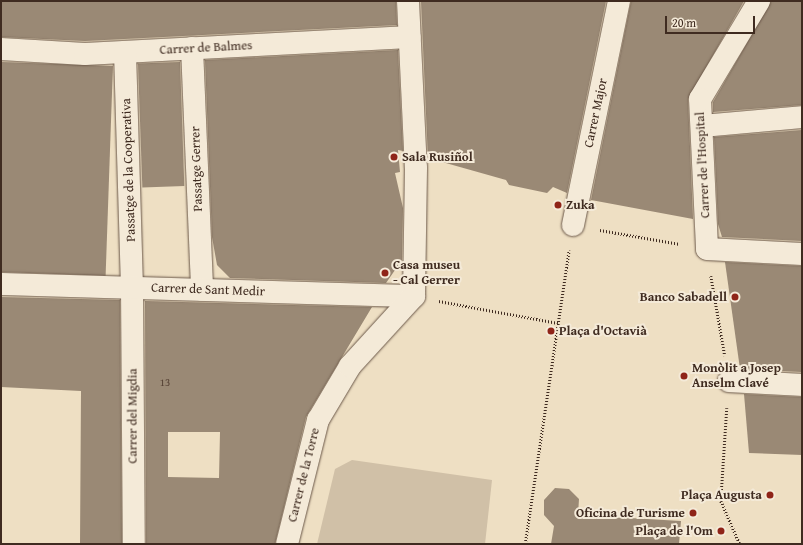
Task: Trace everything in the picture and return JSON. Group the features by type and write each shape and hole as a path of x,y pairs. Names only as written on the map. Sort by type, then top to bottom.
{"street":[{"path":"408,1 416,168 414,296"},
{"name":"Carrer Major","path":"573,225 619,1"},
{"name":"Carrer de l'Hospital","path":"707,249 700,99 759,1"},
{"name":"Carrer de Balmes","path":"1,50 85,54 410,37"},
{"name":"Passatge Gerrer","path":"192,48 202,290"},
{"name":"Passatge de la Cooperativa","path":"125,52 132,288"},
{"path":"702,126 802,117"},
{"path":"707,249 802,254"},
{"name":"Carrer de Sant Medir","path":"1,284 414,296"},
{"name":"Carrer del Migdia","path":"132,288 134,544"},
{"name":"Carrer de la Torre","path":"287,544 318,420 350,366 414,296"},
{"path":"729,381 802,385"}],"path":[{"path":"525,544 573,225 707,249 729,381 721,501 740,544"},
{"path":"414,296 558,323"}],"shaded area":[{"path":"352,460 492,480 485,544 317,544 335,469"}],"building":[{"path":"1,1 396,1 397,25 85,41 1,37"},
{"path":"421,1 606,1 567,193 553,187 547,193 509,185 506,180 428,158"},
{"path":"631,1 744,1 688,99 693,219 591,200"},
{"path":"771,1 802,1 802,105 713,112 713,102"},
{"path":"398,50 403,151 398,150 400,172 395,173 403,208 402,260 386,283 230,278 217,265 212,237 205,60"},
{"path":"1,62 113,66 106,276 1,272"},
{"path":"180,62 184,186 142,187 138,63"},
{"path":"802,130 802,241 722,237 718,224 714,137"},
{"path":"725,262 802,266 802,372 740,369"},
{"path":"1,297 120,300 122,544 80,544 81,391 1,387"},
{"path":"145,301 372,307 306,417 275,544 146,544","holes":["168,432 220,432 219,478 168,477"]},
{"path":"744,394 802,397 802,455 749,453"},
{"path":"555,488 569,489 579,499 578,515 681,521 679,544 551,544 554,526 544,515 544,500"}],"place":[{"name":"Sala Rusiñol","path":"394,157"},
{"name":"Zuka","path":"558,205"},
{"name":"Casa museu - Cal Gerrer","path":"385,273"},
{"name":"Banco Sabadell","path":"735,297"},
{"name":"Plaça d'Octavià","path":"551,331"},
{"name":"Monòlit a Josep Anselm Clavé","path":"684,376"},
{"name":"Plaça Augusta","path":"770,495"},
{"name":"Oficina de Turisme","path":"693,513"},
{"name":"Plaça de l'Om","path":"721,531"}]}
